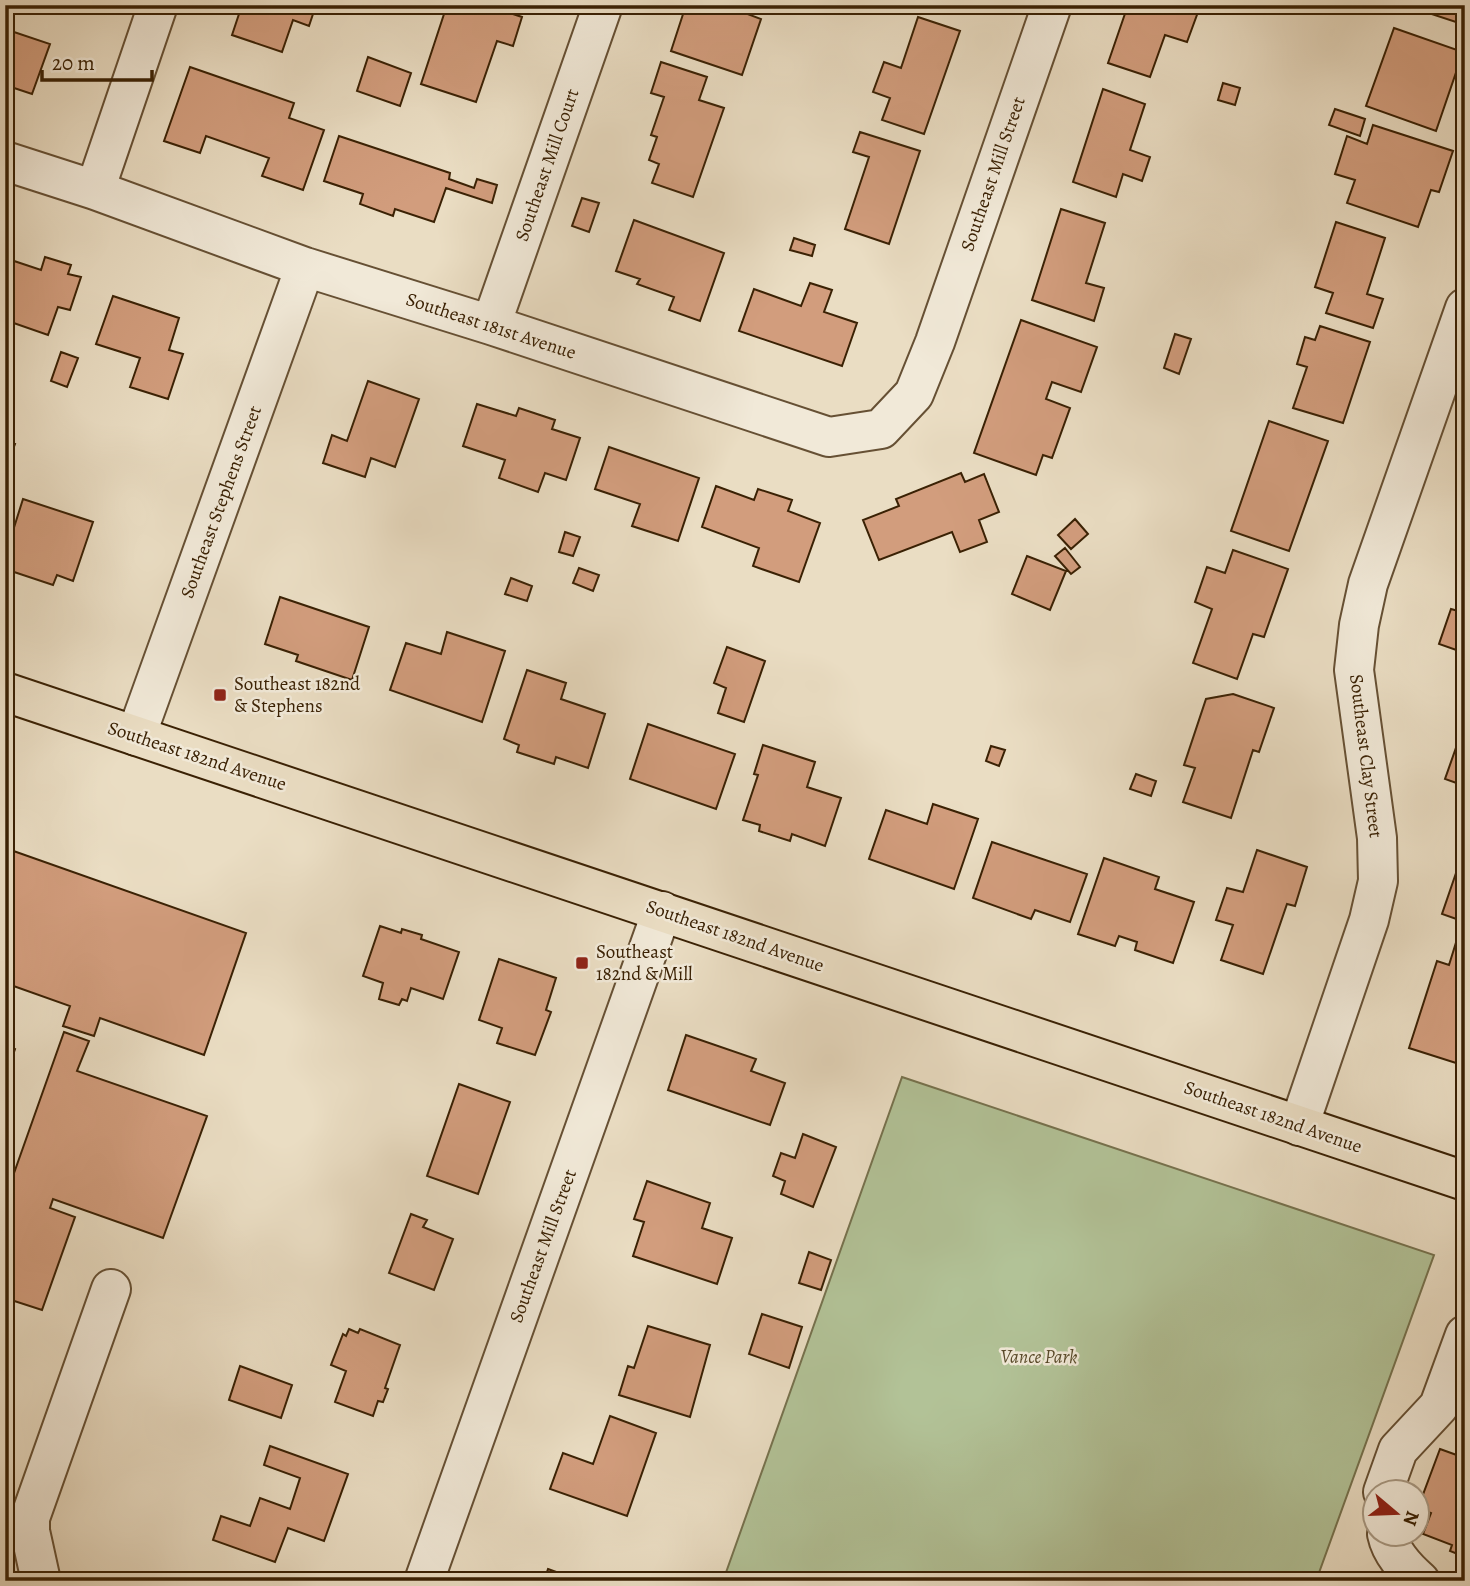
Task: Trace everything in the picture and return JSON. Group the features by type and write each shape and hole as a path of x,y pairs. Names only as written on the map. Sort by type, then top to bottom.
{"main road":[{"name":"Southeast 182nd Avenue","path":"5,692 1465,1181"}],"street":[{"path":"94,190 158,5"},
{"name":"Southeast Mill Court","path":"491,325 603,5"},
{"name":"Southeast Mill Street","path":"935,342 1052,5"},
{"name":"Southeast 181st Avenue","path":"5,161 94,190 305,267 491,325 829,438 881,429 914,394 935,342"},
{"name":"Southeast Stephens Street","path":"136,736 305,267"},
{"name":"Southeast Clay Street","path":"1299,1126 1369,920 1377,881 1377,838 1354,670 1359,625 1368,584 1465,308"},
{"name":"Southeast Mill Street","path":"424,1581 662,911"},
{"path":"41,1581 30,1531 30,1518 111,1289"},
{"path":"1388,1478 1398,1450 1439,1406 1465,1335"},
{"path":"1391,1548 1420,1581"}],"green space":[{"name":"Vance Park","path":"902,1077 1434,1255 1316,1581 723,1581"}],"building":[{"path":"242,5 316,5 309,26 293,20 282,52 232,35"},
{"path":"447,5 486,5 522,17 513,46 497,41 476,102 421,84"},
{"path":"686,5 744,5 742,12 761,19 742,75 671,51"},
{"path":"1128,5 1183,5 1198,12 1187,42 1165,35 1150,77 1108,63"},
{"path":"1465,5 1465,13 1462,24 1410,7"},
{"path":"918,17 960,31 924,134 882,120 890,98 873,92 884,62 901,68"},
{"path":"1394,28 1463,52 1436,131 1366,106"},
{"path":"5,29 50,44 32,94 5,85"},
{"path":"368,57 411,73 400,106 357,91"},
{"path":"661,62 707,77 699,100 724,108 693,197 652,183 659,164 649,160 657,137 651,135 664,97 651,93"},
{"path":"190,67 294,103 289,118 324,130 303,190 262,176 269,158 206,136 200,153 164,141"},
{"path":"1223,83 1240,88 1235,105 1218,100"},
{"path":"1103,89 1145,104 1130,150 1150,157 1142,181 1123,174 1116,197 1073,182"},
{"path":"1335,109 1365,119 1360,136 1329,125"},
{"path":"1373,125 1453,151 1439,192 1431,190 1418,227 1347,203 1355,180 1335,174 1347,136 1367,144"},
{"path":"860,132 920,151 889,244 845,229 869,157 853,152"},
{"path":"339,136 450,173 449,179 474,188 477,179 497,185 492,203 446,188 434,222 395,209 393,216 360,204 363,194 324,181"},
{"path":"582,198 599,203 589,232 572,226"},
{"path":"1061,209 1105,223 1086,283 1104,288 1094,321 1032,300"},
{"path":"634,220 724,253 700,321 669,310 674,297 637,284 640,279 616,271"},
{"path":"1336,222 1385,238 1367,294 1383,299 1373,328 1326,313 1333,293 1315,287"},
{"path":"794,238 815,245 812,256 790,250"},
{"path":"45,257 71,265 68,274 81,277 70,310 58,307 48,335 5,320 5,258 41,270"},
{"path":"810,283 832,290 824,312 857,323 842,366 739,331 754,289 801,306"},
{"path":"113,296 179,318 169,350 183,354 168,399 130,387 140,358 96,344"},
{"path":"1021,320 1097,347 1081,392 1052,382 1046,399 1070,408 1052,458 1043,455 1036,475 974,453"},
{"path":"1320,326 1370,342 1343,423 1293,408 1307,367 1297,364 1305,337 1315,340"},
{"path":"1175,334 1191,339 1179,374 1164,368"},
{"path":"61,352 78,358 67,387 51,381"},
{"path":"368,381 419,399 395,467 371,458 365,477 323,463 332,435 347,441"},
{"path":"477,404 516,416 519,408 555,420 552,429 580,438 566,480 545,473 538,492 499,478 505,460 463,446"},
{"path":"1269,421 1328,441 1289,551 1231,531"},
{"path":"5,441 15,444 5,472"},
{"path":"609,447 699,478 678,541 632,526 640,504 595,489"},
{"path":"961,473 965,482 984,474 999,512 979,520 987,542 960,552 952,532 879,560 863,520 899,506 896,499"},
{"path":"716,486 754,500 758,489 792,500 788,511 820,523 799,582 753,566 759,548 702,527"},
{"path":"23,499 93,522 73,581 57,575 53,585 5,569 5,535 11,537"},
{"path":"1075,519 1088,534 1071,549 1058,535"},
{"path":"565,532 580,537 573,556 559,552"},
{"path":"1065,548 1080,567 1071,574 1055,556"},
{"path":"1233,550 1288,569 1264,637 1253,634 1237,679 1193,663 1212,609 1195,602 1207,567 1225,573"},
{"path":"1027,556 1066,571 1050,610 1012,594"},
{"path":"579,568 599,575 593,591 573,583"},
{"path":"511,578 532,586 527,601 505,594"},
{"path":"280,597 369,627 352,680 296,661 298,655 265,644"},
{"path":"1465,605 1465,653 1439,644 1451,609 1462,612"},
{"path":"447,632 505,651 482,722 390,690 406,643 441,654"},
{"path":"727,647 765,661 744,722 718,713 726,688 714,683"},
{"path":"527,670 566,683 561,699 605,714 588,768 556,757 554,764 517,752 519,745 504,739"},
{"path":"1233,694 1274,708 1259,752 1253,750 1231,818 1183,802 1195,768 1184,765 1206,699"},
{"path":"1465,722 1465,786 1445,779"},
{"path":"648,724 735,754 716,809 630,779"},
{"path":"763,745 815,762 807,787 841,798 825,846 792,834 790,841 759,831 760,825 743,820 758,775 754,774"},
{"path":"991,746 1005,750 999,766 986,761"},
{"path":"1136,774 1156,781 1151,796 1130,789"},
{"path":"933,804 978,819 954,889 869,859 886,810 927,824"},
{"path":"992,842 1087,874 1070,922 1035,910 1031,919 973,898"},
{"path":"5,848 246,933 204,1055 100,1018 94,1036 63,1026 70,1006 5,983"},
{"path":"1257,850 1307,867 1295,906 1287,904 1263,974 1221,960 1233,925 1216,920 1227,888 1243,892"},
{"path":"1104,858 1159,877 1155,889 1194,902 1173,963 1135,950 1137,942 1119,936 1115,946 1078,934"},
{"path":"1456,873 1465,877 1465,922 1442,914"},
{"path":"380,926 401,933 402,929 422,935 421,939 459,952 443,999 411,988 407,1001 402,999 399,1005 379,999 383,983 363,976"},
{"path":"1459,933 1465,934 1465,1037 1456,1063 1409,1048 1437,961 1449,965"},
{"path":"499,959 556,978 546,1010 551,1012 535,1055 497,1043 502,1028 479,1020"},
{"path":"64,1032 89,1041 77,1071 207,1116 163,1238 53,1199 50,1208 75,1217 42,1310 5,1298 5,1189 8,1190"},
{"path":"686,1035 756,1059 751,1071 785,1083 770,1125 668,1090"},
{"path":"5,1045 15,1049 5,1078"},
{"path":"459,1084 510,1102 478,1194 427,1176"},
{"path":"803,1134 836,1147 813,1207 781,1194 785,1181 773,1176 781,1153 795,1158"},
{"path":"647,1181 710,1203 702,1228 732,1238 717,1284 633,1256 644,1222 634,1219"},
{"path":"411,1214 427,1220 423,1227 453,1239 434,1290 389,1273"},
{"path":"809,1252 831,1260 821,1290 799,1283"},
{"path":"762,1314 802,1327 789,1368 749,1354"},
{"path":"648,1326 710,1345 690,1417 619,1395 628,1366 634,1368"},
{"path":"349,1329 358,1333 360,1329 400,1345 385,1388 388,1389 383,1402 378,1401 373,1416 335,1402 346,1371 331,1365 343,1334 346,1336"},
{"path":"240,1366 292,1385 281,1418 229,1400"},
{"path":"610,1416 656,1433 627,1516 550,1489 563,1453 593,1464"},
{"path":"270,1446 348,1474 324,1541 288,1528 275,1562 213,1540 221,1516 250,1526 260,1498 290,1509 300,1478 264,1465"},
{"path":"1440,1449 1465,1458 1465,1557 1450,1551 1452,1545 1432,1537 1432,1478 1429,1478"},
{"path":"548,1569 581,1581 544,1581"}],"place":[{"name":"Southeast 182nd & Stephens","path":"220,695"},
{"name":"Southeast 182nd & Mill","path":"582,963"}]}
